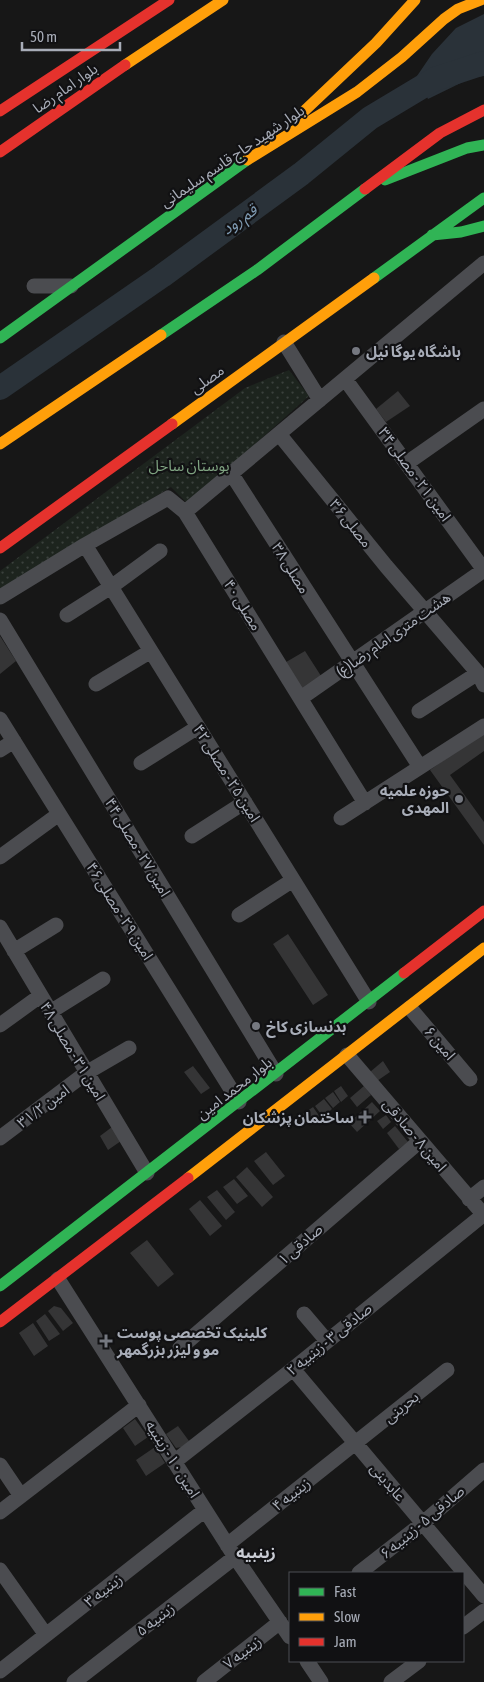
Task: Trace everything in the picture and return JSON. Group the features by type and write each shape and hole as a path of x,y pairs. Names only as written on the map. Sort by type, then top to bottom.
{"main road":[{"name":"بلوار امام رضا","path":"0,111 169,0"},
{"name":"بلوار امام رضا","path":"0,152 223,0"},
{"path":"260,152 376,44 416,0"},
{"name":"بلوار شهید حاج قاسم سلیمانی","path":"0,338 260,152 357,92 402,57 444,19 458,9 482,0"},
{"path":"0,444 257,270 440,133 484,110"},
{"path":"369,186 467,148 484,145"},
{"name":"مصلی","path":"0,548 484,198"},
{"path":"432,236 461,232 484,226"},
{"name":"بلوار محمد امین","path":"0,1322 58,1279 338,1044 369,1002 484,911"},
{"name":"بلوار محمد امین","path":"0,1286 276,1074 410,1008 484,948"}],"street":[{"path":"0,597 85,545 168,498 185,512 484,263"},
{"path":"34,286 73,286"},
{"path":"284,342 320,400"},
{"name":"امین ۲۱ - مصلی ۳۴","path":"344,379 484,570"},
{"path":"407,463 484,409"},
{"name":"مصلی ۳۶","path":"279,434 481,679"},
{"name":"مصلی ۳۸","path":"231,473 420,767"},
{"name":"مصلی ۴۰","path":"185,512 365,803"},
{"name":"امین ۲۵ - مصلی ۴۲","path":"85,545 369,1002"},
{"path":"67,615 111,587 160,551"},
{"name":"هشت متری امام رضا(ع)","path":"301,698 484,570"},
{"name":"امین ۲۷ - مصلی ۴۴","path":"0,620 276,1074"},
{"path":"96,684 151,651"},
{"path":"419,711 481,679"},
{"name":"امین ۲۹ - مصلی ۴۶","path":"0,719 239,1102"},
{"path":"341,818 484,726"},
{"path":"141,763 198,727"},
{"path":"0,750 14,741"},
{"path":"192,836 245,802"},
{"path":"0,857 60,814"},
{"path":"239,915 293,880"},
{"path":"14,952 56,925"},
{"name":"امین ۳۱ - مصلی ۴۸","path":"0,927 147,1173"},
{"path":"50,1012 103,979"},
{"path":"0,1025 40,996"},
{"name":"امین ۶","path":"410,1008 470,1079"},
{"name":"امین ۸ - صادقی","path":"338,1044 484,1215"},
{"name":"امین ۳۱/۲","path":"0,1138 86,1073 129,1048"},
{"name":"صادقی ۱","path":"180,1348 420,1141"},
{"path":"469,1199 484,1187"},
{"name":"صادقی ۳ - زینبیه ۲","path":"174,1462 484,1215"},
{"name":"امین ۱۰ - زینبیه","path":"58,1279 231,1551 287,1629"},
{"path":"304,1314 327,1341"},
{"name":"عابدینی","path":"293,1368 464,1572"},
{"name":"بحرینی","path":"355,1444 447,1370"},
{"path":"0,1512 139,1405"},
{"name":"زینبیه ۴","path":"231,1551 355,1444"},
{"path":"0,1465 21,1496"},
{"name":"صادقی ۵ - زینبیه ۶","path":"360,1572 423,1523 484,1470"},
{"name":"زینبیه ۳","path":"0,1670 205,1510"},
{"name":"زینبیه ۵","path":"74,1682 231,1551"},
{"path":"0,1570 46,1634"},
{"name":"عابدینی","path":"464,1572 484,1596"},
{"path":"464,1626 484,1611"},
{"name":"زینبیه ۷","path":"204,1682 287,1629"},
{"path":"308,1662 322,1682"},
{"path":"391,1682 418,1662"}],"green space":[{"name":"بوستان ساحل","path":"289,370 309,396 188,504 171,487 0,591 0,571 245,388"}],"shaded area":[{"path":"484,14 484,76 471,78 428,99 417,76 432,54 456,28"}],"building":[{"path":"398,391 410,406 386,422 376,409"},
{"path":"0,636 16,661 0,674"},
{"path":"305,651 323,679 299,695 281,665"},
{"name":"حوزه علمیه المهدی","path":"484,731 484,751 450,775 484,822 484,845 430,770"},
{"path":"288,934 328,995 313,1005 273,944"},
{"path":"383,1061 390,1072 377,1081 370,1072"},
{"path":"193,1066 210,1088 201,1094 184,1072"},
{"path":"341,1086 348,1096 341,1102 334,1091"},
{"path":"364,1086 371,1095 357,1107 350,1098"},
{"path":"333,1092 340,1102 333,1108 325,1098"},
{"path":"324,1099 332,1109 323,1117 315,1106"},
{"name":"ساختمان پزشکان","path":"372,1102 380,1111 357,1132 349,1123"},
{"path":"313,1107 320,1117 311,1123 303,1114"},
{"path":"386,1115 391,1122 383,1129 377,1121"},
{"path":"395,1126 408,1142 399,1149 387,1133"},
{"path":"112,1127 121,1141 108,1150 100,1136"},
{"path":"266,1152 285,1176 273,1185 254,1161"},
{"path":"247,1167 273,1197 262,1207 236,1177"},
{"path":"234,1179 248,1196 237,1204 223,1187"},
{"path":"217,1190 235,1212 226,1220 207,1197"},
{"path":"200,1200 222,1226 210,1236 189,1209"},
{"path":"147,1240 174,1274 158,1287 130,1253"},
{"path":"54,1306 61,1308 73,1323 63,1331 48,1311"},
{"path":"45,1314 60,1334 49,1341 36,1321"},
{"path":"33,1323 48,1346 34,1356 19,1333"},
{"path":"135,1419 148,1437 135,1446 123,1428"},
{"path":"178,1426 189,1441 182,1447 176,1448 166,1434"},
{"path":"155,1447 165,1463 146,1476 136,1460"}],"waterway":[{"name":"قم رود","path":"0,388 162,276 301,174 370,118 435,79 484,63"}],"traffic: fast":[{"path":"385,180 467,148 484,145"},
{"path":"0,338 247,160"},
{"path":"161,335 257,270 365,189"},
{"path":"374,278 484,198"},
{"path":"432,235 461,232 484,226"},
{"path":"0,1286 404,973"}],"traffic: slow":[{"path":"125,65 223,0"},
{"path":"300,115 376,43 415,0"},
{"path":"247,160 357,92 402,57 444,19 458,9 481,0"},
{"path":"172,424 374,278"},
{"path":"0,444 161,335"},
{"path":"188,1178 484,948"}],"traffic: jam":[{"path":"0,111 169,0"},
{"path":"0,152 125,65"},
{"path":"365,189 440,133 484,110"},
{"path":"0,548 172,424"},
{"path":"404,973 484,911"},
{"path":"0,1322 188,1178"}],"place":[{"name":"باشگاه یوگا نیل","path":"356,351"},
{"name":"حوزه علمیه المهدی","path":"459,799"},
{"name":"بدنسازی کاخ","path":"256,1026"},
{"name":"ساختمان پزشکان","path":"365,1117"},
{"name":"کلینیک تخصصی پوست مو و لیزر بزرگمهر","path":"106,1341"}],"district":[{"name":"زینبیه","path":"256,1552"}]}
